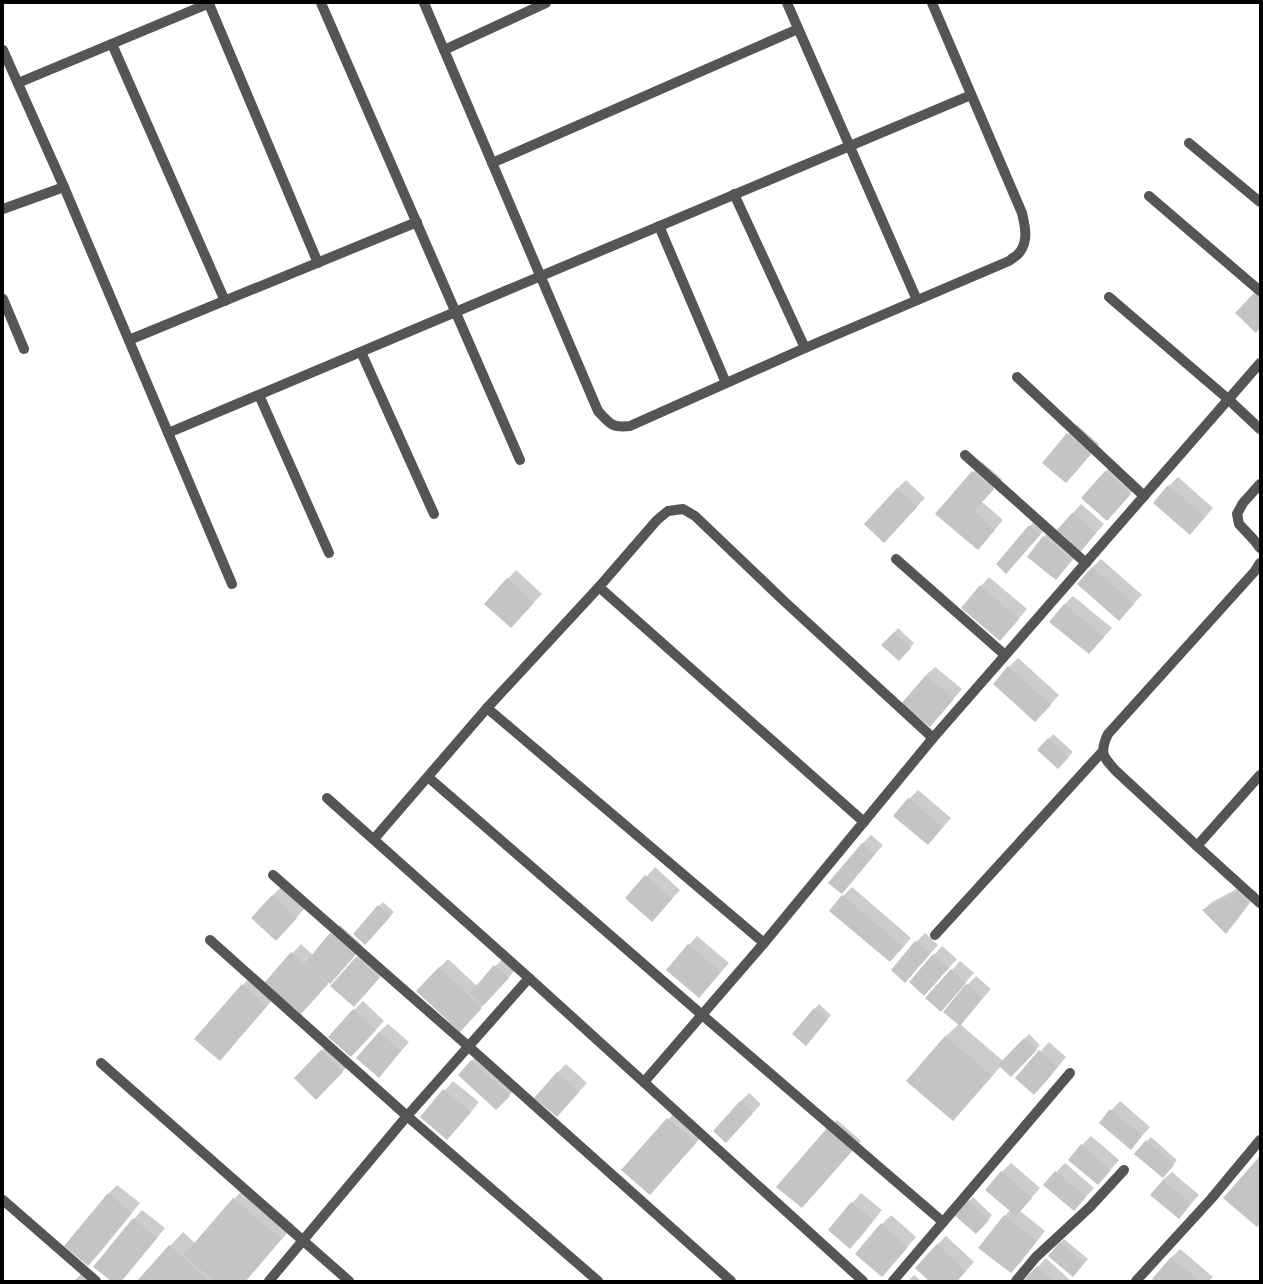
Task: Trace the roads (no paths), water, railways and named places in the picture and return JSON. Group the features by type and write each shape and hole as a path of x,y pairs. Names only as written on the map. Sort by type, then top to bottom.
{"street":[{"path":"18,83 210,3 318,263"},
{"path":"321,3 520,460"},
{"path":"424,3 598,411 609,423 618,427 630,426 805,348 1009,261 1019,253 1025,242 1026,228 1022,212 932,3"},
{"path":"444,50 546,3"},
{"path":"787,3 917,300"},
{"path":"492,163 798,29"},
{"path":"112,44 225,301"},
{"path":"3,50 64,186 232,584"},
{"path":"168,433 971,95"},
{"path":"1189,143 1260,202"},
{"path":"3,209 64,186"},
{"path":"734,194 805,348"},
{"path":"1149,196 1260,291"},
{"path":"129,340 416,222"},
{"path":"660,226 726,383"},
{"path":"1109,297 1228,399 1260,429"},
{"path":"3,299 24,349"},
{"path":"361,352 434,514"},
{"path":"644,1082 701,1014 764,943 933,738 1260,363"},
{"path":"1017,377 1144,496"},
{"path":"259,395 329,553"},
{"path":"966,455 1086,562"},
{"path":"1260,484 1243,503 1237,514 1239,524 1260,548"},
{"path":"374,839 487,708 599,587 657,520 668,511 683,509 695,516 785,602 933,738"},
{"path":"896,559 1005,655"},
{"path":"935,934 1102,752 1103,743 1108,734 1255,571 1260,563"},
{"path":"599,587 864,822"},
{"path":"487,708 764,943"},
{"path":"1102,752 1116,771 1260,903"},
{"path":"1197,846 1260,775"},
{"path":"428,777 943,1222"},
{"path":"327,798 529,978 863,1281"},
{"path":"273,876 468,1046 731,1281"},
{"path":"210,940 407,1116 598,1281"},
{"path":"269,1281 407,1116 529,978"},
{"path":"101,1063 349,1281"},
{"path":"893,1281 1070,1073"},
{"path":"1138,1280 1211,1199 1260,1140"},
{"path":"1016,1281 1036,1257 1090,1206 1124,1170"},
{"path":"3,1200 96,1281"}]}
